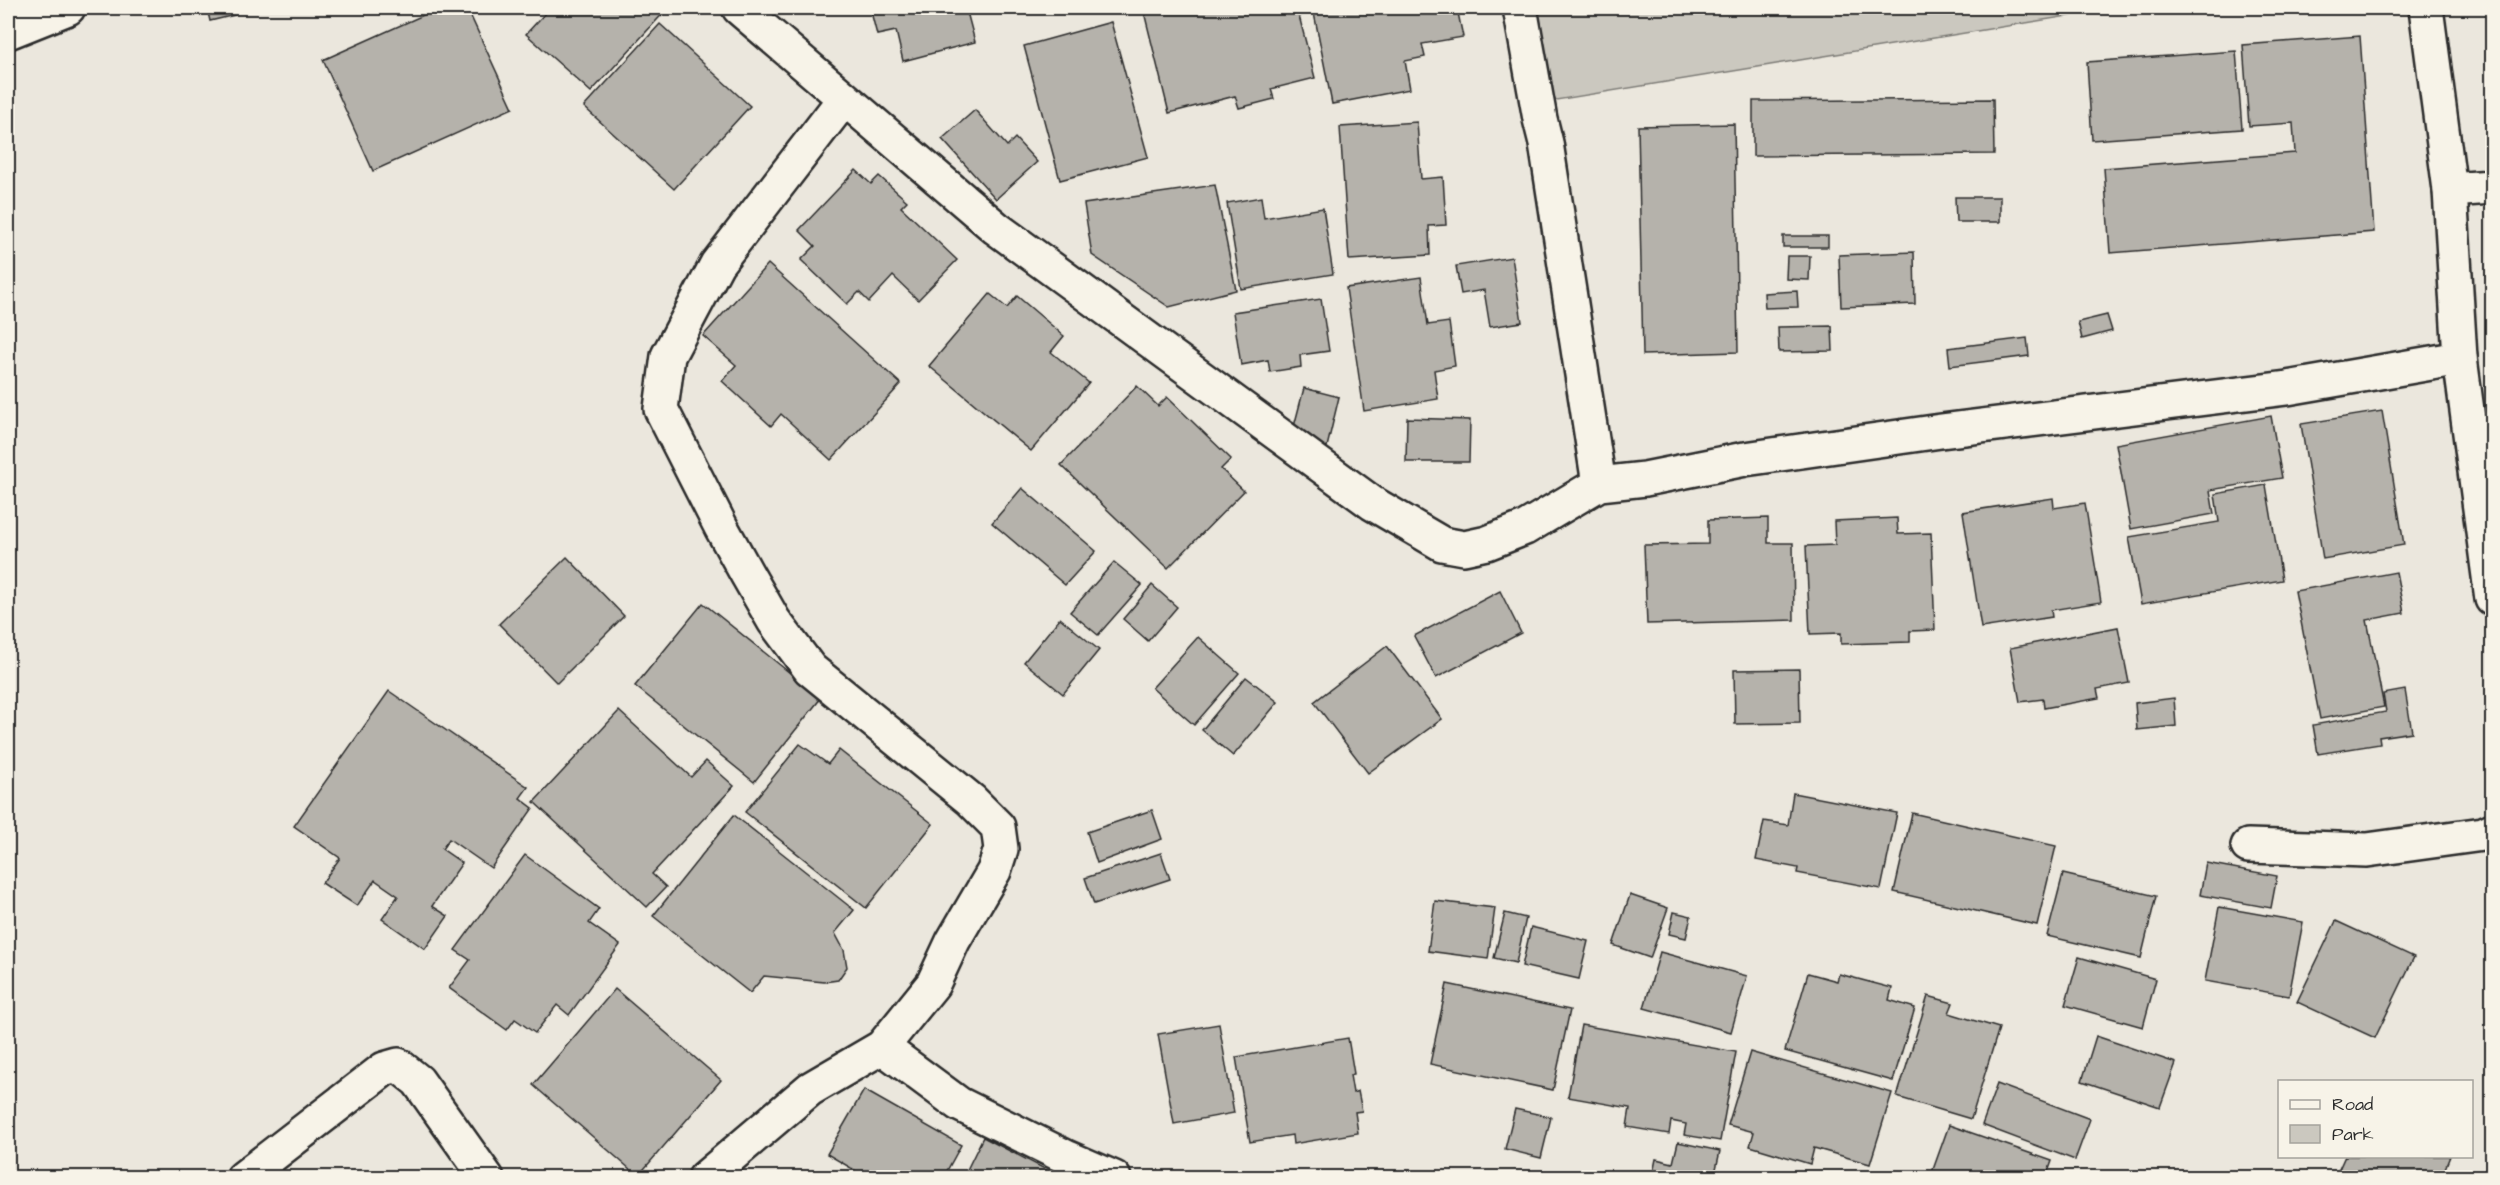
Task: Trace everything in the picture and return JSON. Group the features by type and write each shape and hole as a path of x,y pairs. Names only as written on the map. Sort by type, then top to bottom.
{"street":[{"path":"8,32 68,8"},
{"path":"738,8 996,228 1372,503 1442,544 1464,548 1487,543 1525,528 1599,484 1645,479 1745,459 1941,431 2287,387 2460,358"},
{"path":"1520,8 1546,143 1599,484"},
{"path":"2426,8 2450,190 2460,358 2493,599"},
{"path":"705,1178 810,1089 882,1047 933,984 954,941 994,871 1001,849 998,826 971,800 810,669 774,621 747,574 661,409 668,356 717,264 844,99"},
{"path":"2450,190 2493,187"},
{"path":"2248,846 2367,850 2483,834 2493,830"},
{"path":"882,1047 959,1104 1114,1178"},
{"path":"243,1178 384,1069 398,1065 418,1081 487,1178"}],"green space":[{"path":"1529,8 2117,8 1544,102"}],"building":[{"path":"207,8 233,8 235,15 210,21"},
{"path":"439,8 467,8 513,108 373,171 323,60"},
{"path":"550,8 667,9 591,92 526,34"},
{"path":"870,8 966,8 975,42 903,61 896,31 877,35"},
{"path":"1143,8 1297,8 1315,78 1271,89 1274,99 1239,108 1235,96 1169,113"},
{"path":"1313,8 1457,8 1463,37 1422,44 1425,57 1405,61 1410,89 1332,104"},
{"path":"1111,22 1148,157 1060,180 1024,46"},
{"path":"660,24 750,106 674,189 584,107"},
{"path":"2360,36 2374,232 2110,253 2104,168 2295,153 2293,123 2249,126 2243,45"},
{"path":"2236,51 2242,129 2092,140 2087,62"},
{"path":"1993,99 1994,154 1753,156 1753,101"},
{"path":"975,110 1007,146 1015,138 1037,162 996,199 942,139"},
{"path":"1417,122 1421,179 1443,177 1446,225 1429,226 1430,255 1349,260 1340,127"},
{"path":"1734,124 1738,352 1643,355 1638,126"},
{"path":"856,170 871,184 879,176 907,201 901,207 957,260 918,300 893,276 869,302 859,292 847,304 801,260 815,246 799,230"},
{"path":"1215,185 1236,290 1169,307 1092,255 1084,204"},
{"path":"1261,197 1264,218 1323,208 1333,274 1241,289 1227,203"},
{"path":"1955,197 2000,197 2000,222 1956,222"},
{"path":"1783,236 1828,236 1828,247 1783,247"},
{"path":"1914,252 1915,304 1841,307 1839,255"},
{"path":"1787,256 1810,256 1809,280 1786,279"},
{"path":"1512,257 1522,322 1490,327 1484,290 1461,294 1456,266"},
{"path":"768,264 901,384 831,460 781,414 771,426 722,381 736,365 703,336"},
{"path":"1421,277 1428,325 1449,322 1455,366 1434,370 1438,399 1364,411 1346,288"},
{"path":"1797,291 1798,307 1765,308 1764,293"},
{"path":"990,294 1007,308 1017,296 1064,336 1051,352 1089,383 1031,451 929,366"},
{"path":"1321,299 1329,351 1300,355 1301,367 1270,372 1268,360 1241,365 1233,312"},
{"path":"2107,315 2112,331 2082,339 2078,322"},
{"path":"1832,326 1833,351 1779,352 1778,327"},
{"path":"2027,338 2029,356 1950,366 1948,348"},
{"path":"1137,386 1158,406 1167,397 1231,459 1221,469 1244,491 1168,568 1061,465"},
{"path":"1304,388 1339,397 1327,447 1291,438"},
{"path":"2382,411 2404,545 2323,559 2301,424"},
{"path":"2271,416 2282,478 2210,490 2214,514 2131,529 2116,444"},
{"path":"1407,418 1470,420 1469,462 1406,462"},
{"path":"2266,485 2282,580 2141,604 2129,537 2219,522 2215,494"},
{"path":"1022,488 1096,551 1065,585 992,523"},
{"path":"2053,498 2054,508 2085,503 2101,602 2051,610 2052,617 1981,628 1963,512"},
{"path":"1768,518 1768,543 1793,543 1794,620 1647,624 1644,545 1708,544 1708,520"},
{"path":"1897,518 1898,534 1931,533 1935,630 1910,631 1910,642 1841,644 1841,633 1810,634 1806,546 1835,545 1834,521"},
{"path":"567,557 624,616 557,683 499,624"},
{"path":"1114,562 1142,585 1098,635 1070,612"},
{"path":"2396,572 2404,613 2367,620 2384,707 2320,719 2295,591"},
{"path":"1152,585 1177,607 1148,641 1123,619"},
{"path":"1500,591 1521,633 1436,678 1414,636"},
{"path":"703,603 821,698 754,782 635,686"},
{"path":"1060,618 1099,650 1063,694 1024,662"},
{"path":"2118,627 2129,683 2097,689 2099,698 2044,708 2043,699 2020,702 2010,648"},
{"path":"1198,637 1239,673 1194,725 1152,688"},
{"path":"1387,646 1442,719 1368,773 1314,702"},
{"path":"1799,669 1800,723 1735,724 1734,670"},
{"path":"1246,677 1278,702 1233,756 1202,730"},
{"path":"2405,690 2412,732 2379,737 2380,744 2318,754 2313,725 2386,712 2383,694"},
{"path":"389,691 528,787 520,798 533,808 491,868 449,839 442,849 462,863 432,906 448,916 425,949 382,919 398,896 375,880 357,906 322,883 340,858 294,826"},
{"path":"2174,698 2176,726 2137,730 2135,703"},
{"path":"619,711 691,777 706,761 734,786 652,874 666,887 647,907 534,802"},
{"path":"800,744 828,764 839,750 933,824 866,908 745,812"},
{"path":"1793,793 1897,813 1881,889 1797,873 1798,868 1756,860 1764,821 1788,825"},
{"path":"1152,810 1162,839 1097,863 1087,832"},
{"path":"1912,813 2056,846 2037,925 1894,892"},
{"path":"734,815 854,910 835,933 844,950 847,967 838,980 824,982 764,976 750,993 653,916"},
{"path":"1161,853 1170,879 1094,904 1085,878"},
{"path":"525,855 599,909 589,923 620,945 569,1015 557,1005 535,1033 515,1019 507,1030 449,988 470,960 455,950"},
{"path":"2206,863 2277,876 2271,908 2200,895"},
{"path":"2063,874 2156,896 2141,958 2047,936"},
{"path":"1630,895 1668,908 1650,958 1613,945"},
{"path":"1435,901 1495,908 1488,959 1428,951"},
{"path":"2219,907 2303,922 2289,996 2205,981"},
{"path":"1674,912 1691,916 1686,938 1669,934"},
{"path":"1505,913 1526,918 1516,963 1494,958"},
{"path":"2336,921 2414,957 2375,1038 2297,1002"},
{"path":"1531,927 1588,941 1579,979 1522,966"},
{"path":"1660,952 1747,976 1731,1032 1644,1008"},
{"path":"2079,957 2156,979 2143,1027 2065,1005"},
{"path":"1808,973 1837,981 1839,974 1892,988 1889,1000 1915,1008 1893,1081 1785,1051"},
{"path":"1447,984 1570,1010 1553,1090 1430,1064"},
{"path":"615,989 721,1080 638,1176 533,1085"},
{"path":"1928,996 1953,1003 1949,1013 1999,1028 1971,1119 1897,1097"},
{"path":"1219,1024 1234,1113 1174,1124 1158,1034"},
{"path":"1581,1025 1736,1052 1720,1141 1684,1135 1686,1124 1671,1121 1669,1134 1627,1127 1630,1108 1568,1097"},
{"path":"2096,1036 2176,1063 2160,1107 2082,1081"},
{"path":"1348,1038 1354,1074 1350,1075 1353,1093 1358,1091 1362,1111 1355,1112 1358,1133 1293,1144 1292,1135 1250,1142 1236,1057"},
{"path":"1750,1052 1892,1093 1870,1164 1814,1148 1810,1164 1750,1146 1754,1132 1728,1125"},
{"path":"1997,1084 2090,1119 2075,1160 1982,1125"},
{"path":"864,1090 961,1145 943,1178 868,1178 827,1154"},
{"path":"1515,1109 1551,1117 1541,1158 1505,1149"},
{"path":"1949,1125 2052,1161 2046,1178 1930,1178"},
{"path":"983,1137 1062,1178 963,1178"},
{"path":"1678,1142 1720,1151 1714,1178 1652,1178 1656,1159 1673,1163"},
{"path":"2344,1158 2449,1158 2444,1171 2459,1178 2335,1178"}]}
